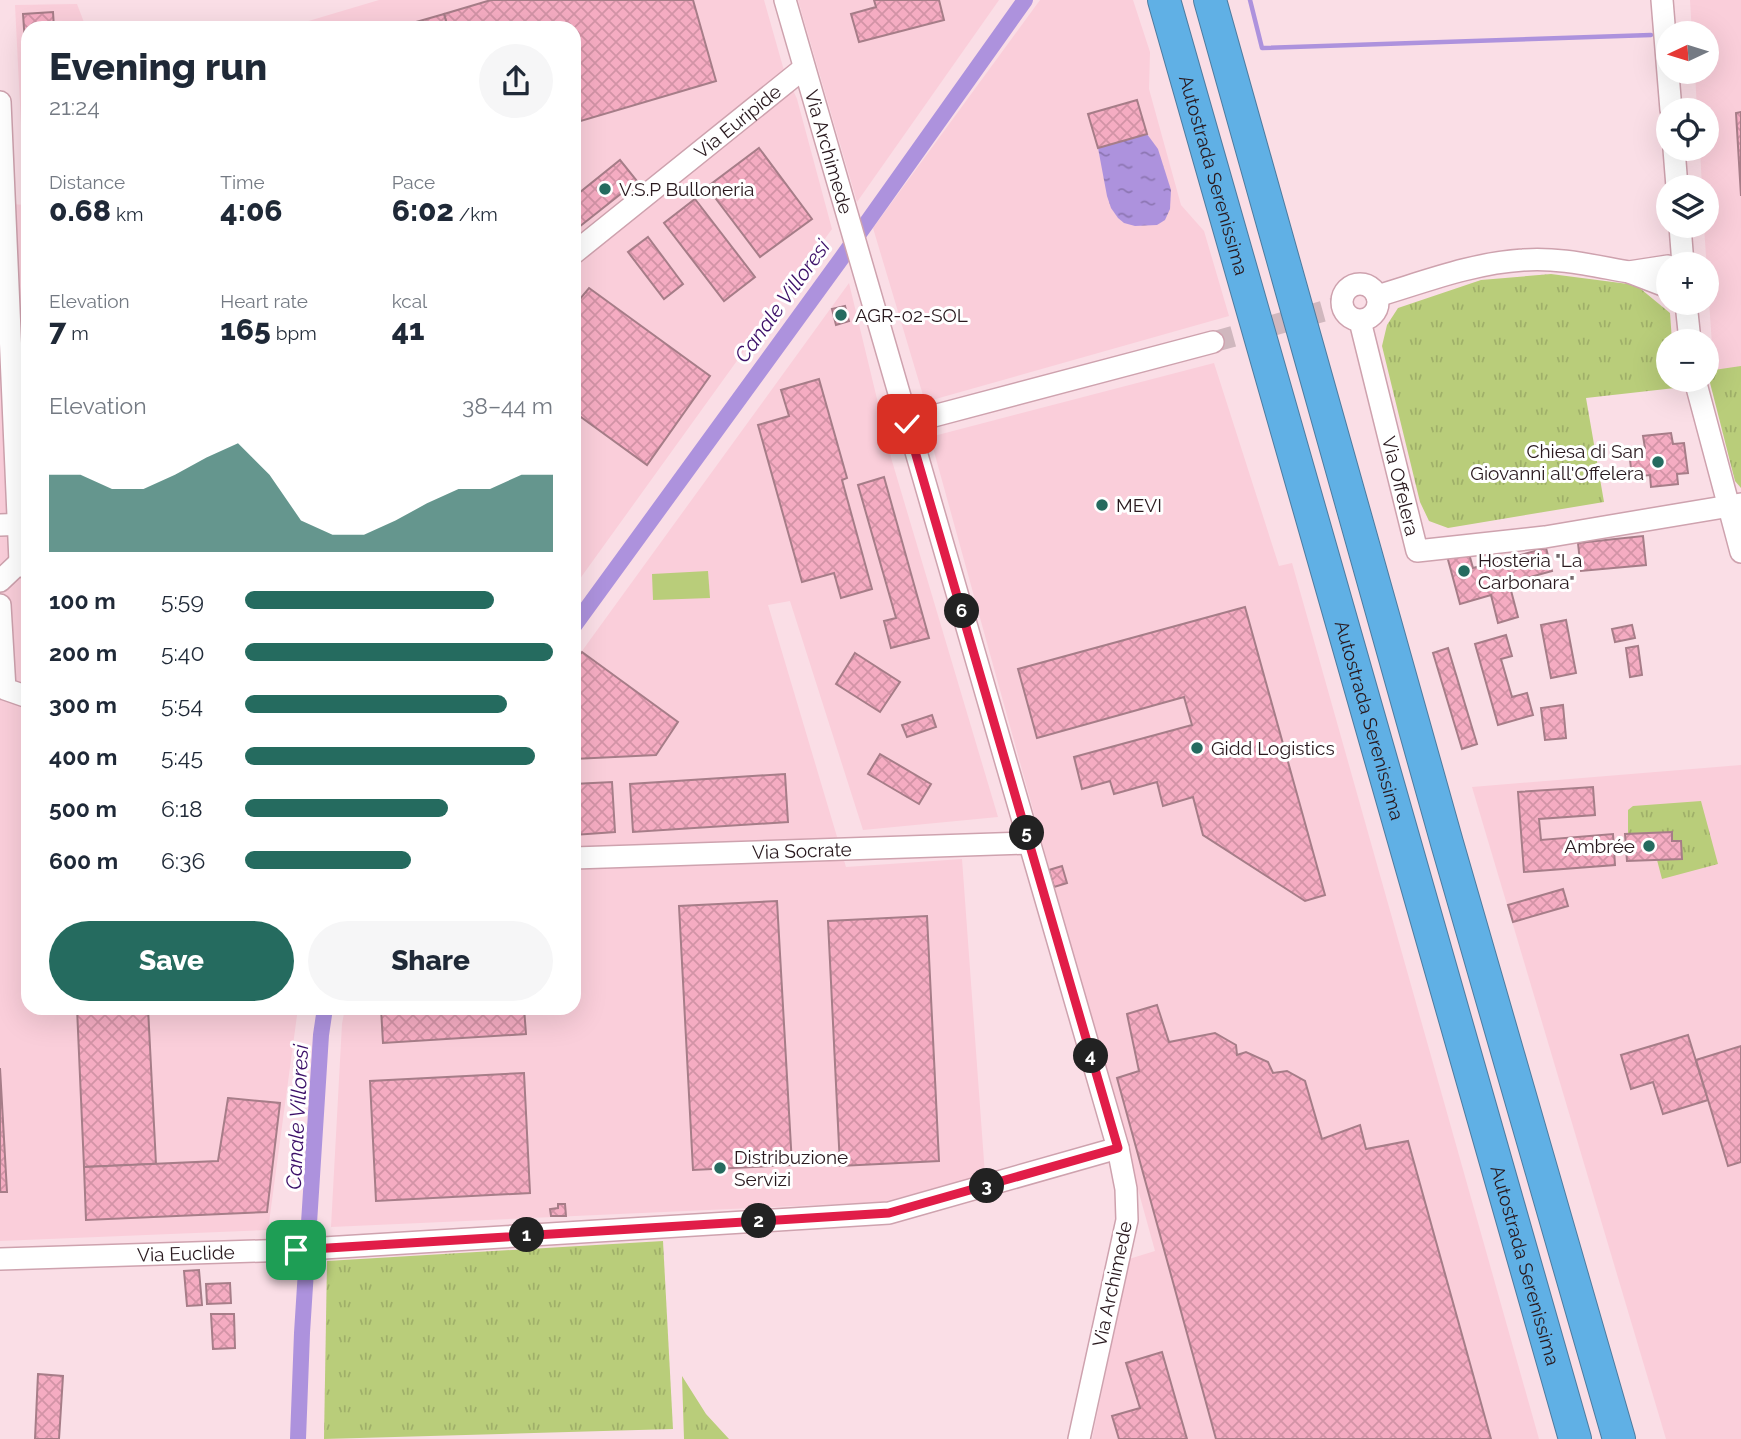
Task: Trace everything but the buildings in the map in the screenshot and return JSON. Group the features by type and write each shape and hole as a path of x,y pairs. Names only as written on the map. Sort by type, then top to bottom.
{"highway":[{"name":"Autostrada Serenissima","path":"1164,0 1575,1439"},
{"name":"Autostrada Serenissima","path":"1210,0 1619,1439"}],"street":[{"name":"Via Archimede","path":"785,0 1118,1148 1126,1189 1127,1220 1079,1439"},
{"path":"1662,0 1670,98"},
{"name":"Via Euripide","path":"581,247 804,68"},
{"path":"0,102 16,525 21,550"},
{"name":"Via Offelera","path":"1656,282 1629,272 1560,261 1525,260 1476,267 1377,296 1369,287 1358,284 1343,294 1341,300 1343,311 1360,321 1417,551 1545,537 1734,505"},
{"name":"Via Offelera","path":"1629,272 1656,268"},
{"path":"1360,321 1375,313 1377,296"},
{"path":"907,424 1213,342"},
{"path":"1699,392 1734,505 1741,552"},
{"path":"0,581 21,567"},
{"path":"0,605 5,689 21,694"},
{"name":"Via Socrate","path":"581,858 1029,842"},
{"name":"Via Euclide","path":"0,1259 291,1250 889,1213 1118,1148"}],"shaded area":[{"path":"379,0 764,0 783,67 797,99 832,229 581,577 581,21 308,21"},
{"path":"798,0 999,0 857,202"},
{"path":"1040,0 1133,0 1150,52 1149,89 1181,205 1204,231 1229,316 925,402 873,228"},
{"path":"1690,0 1741,0 1741,477 1719,385 1719,329 1711,329 1710,315 1719,315 1719,252 1706,252 1705,238 1719,238 1719,175 1701,175 1701,161 1719,161 1719,98 1696,98 1696,84 1719,84 1719,21 1691,21"},
{"path":"77,4 83,21 21,21 21,125 15,5"},
{"path":"0,203 21,205 21,1015 297,1015 268,1230 0,1241"},
{"path":"849,283 892,461 998,817 863,830 790,601 768,605 846,867 962,859 985,1175 883,1202 331,1227 344,1015 581,1015 581,652"},
{"path":"1214,363 1279,566 1292,563 1539,1439 1092,1439 1129,1259 1155,1251 930,437"},
{"path":"1741,765 1741,1439 1666,1439 1472,787"}],"green space":[{"path":"1551,274 1636,285 1656,301 1656,315 1670,315 1671,329 1656,329 1656,390 1586,398 1604,502 1448,528 1429,521 1420,502 1382,346 1387,325 1398,308 1481,280"},
{"path":"1741,366 1741,488 1735,481 1712,392 1719,392 1719,369"},
{"path":"708,571 710,598 653,600 652,574"},
{"path":"1701,801 1718,864 1662,879 1657,860 1672,841 1672,832 1628,834 1628,810 1633,806"},
{"path":"663,1241 673,1429 324,1439 327,1261"},
{"path":"682,1376 706,1414 729,1439 684,1439"}],"water":[{"path":"1147,134 1158,149 1171,190 1170,209 1165,220 1157,225 1135,226 1124,223 1111,208 1098,148"}],"waterway":[{"name":"Canale Villoresi","path":"581,616 1025,0"},
{"path":"1250,0 1262,48 1651,35"},
{"name":"Canale Villoresi","path":"298,1439 302,1333 324,1015"}],"tunnel":[{"path":"1213,342 1342,306"}],"place":[{"name":"V.S.P Bulloneria","path":"605,189"},
{"name":"AGR-02-SOL","path":"841,315"},
{"name":"Chiesa di San Giovanni all'Offelera","path":"1658,462"},
{"name":"MEVI","path":"1102,505"},
{"name":"Hosteria \"La Carbonara\"","path":"1464,571"},
{"name":"Gidd Logistics","path":"1197,748"},
{"name":"Ambrée","path":"1649,846"},
{"name":"Distribuzione Servizi","path":"720,1168"}],"route":[{"path":"296,1250 889,1213 1118,1148 907,424"}]}
